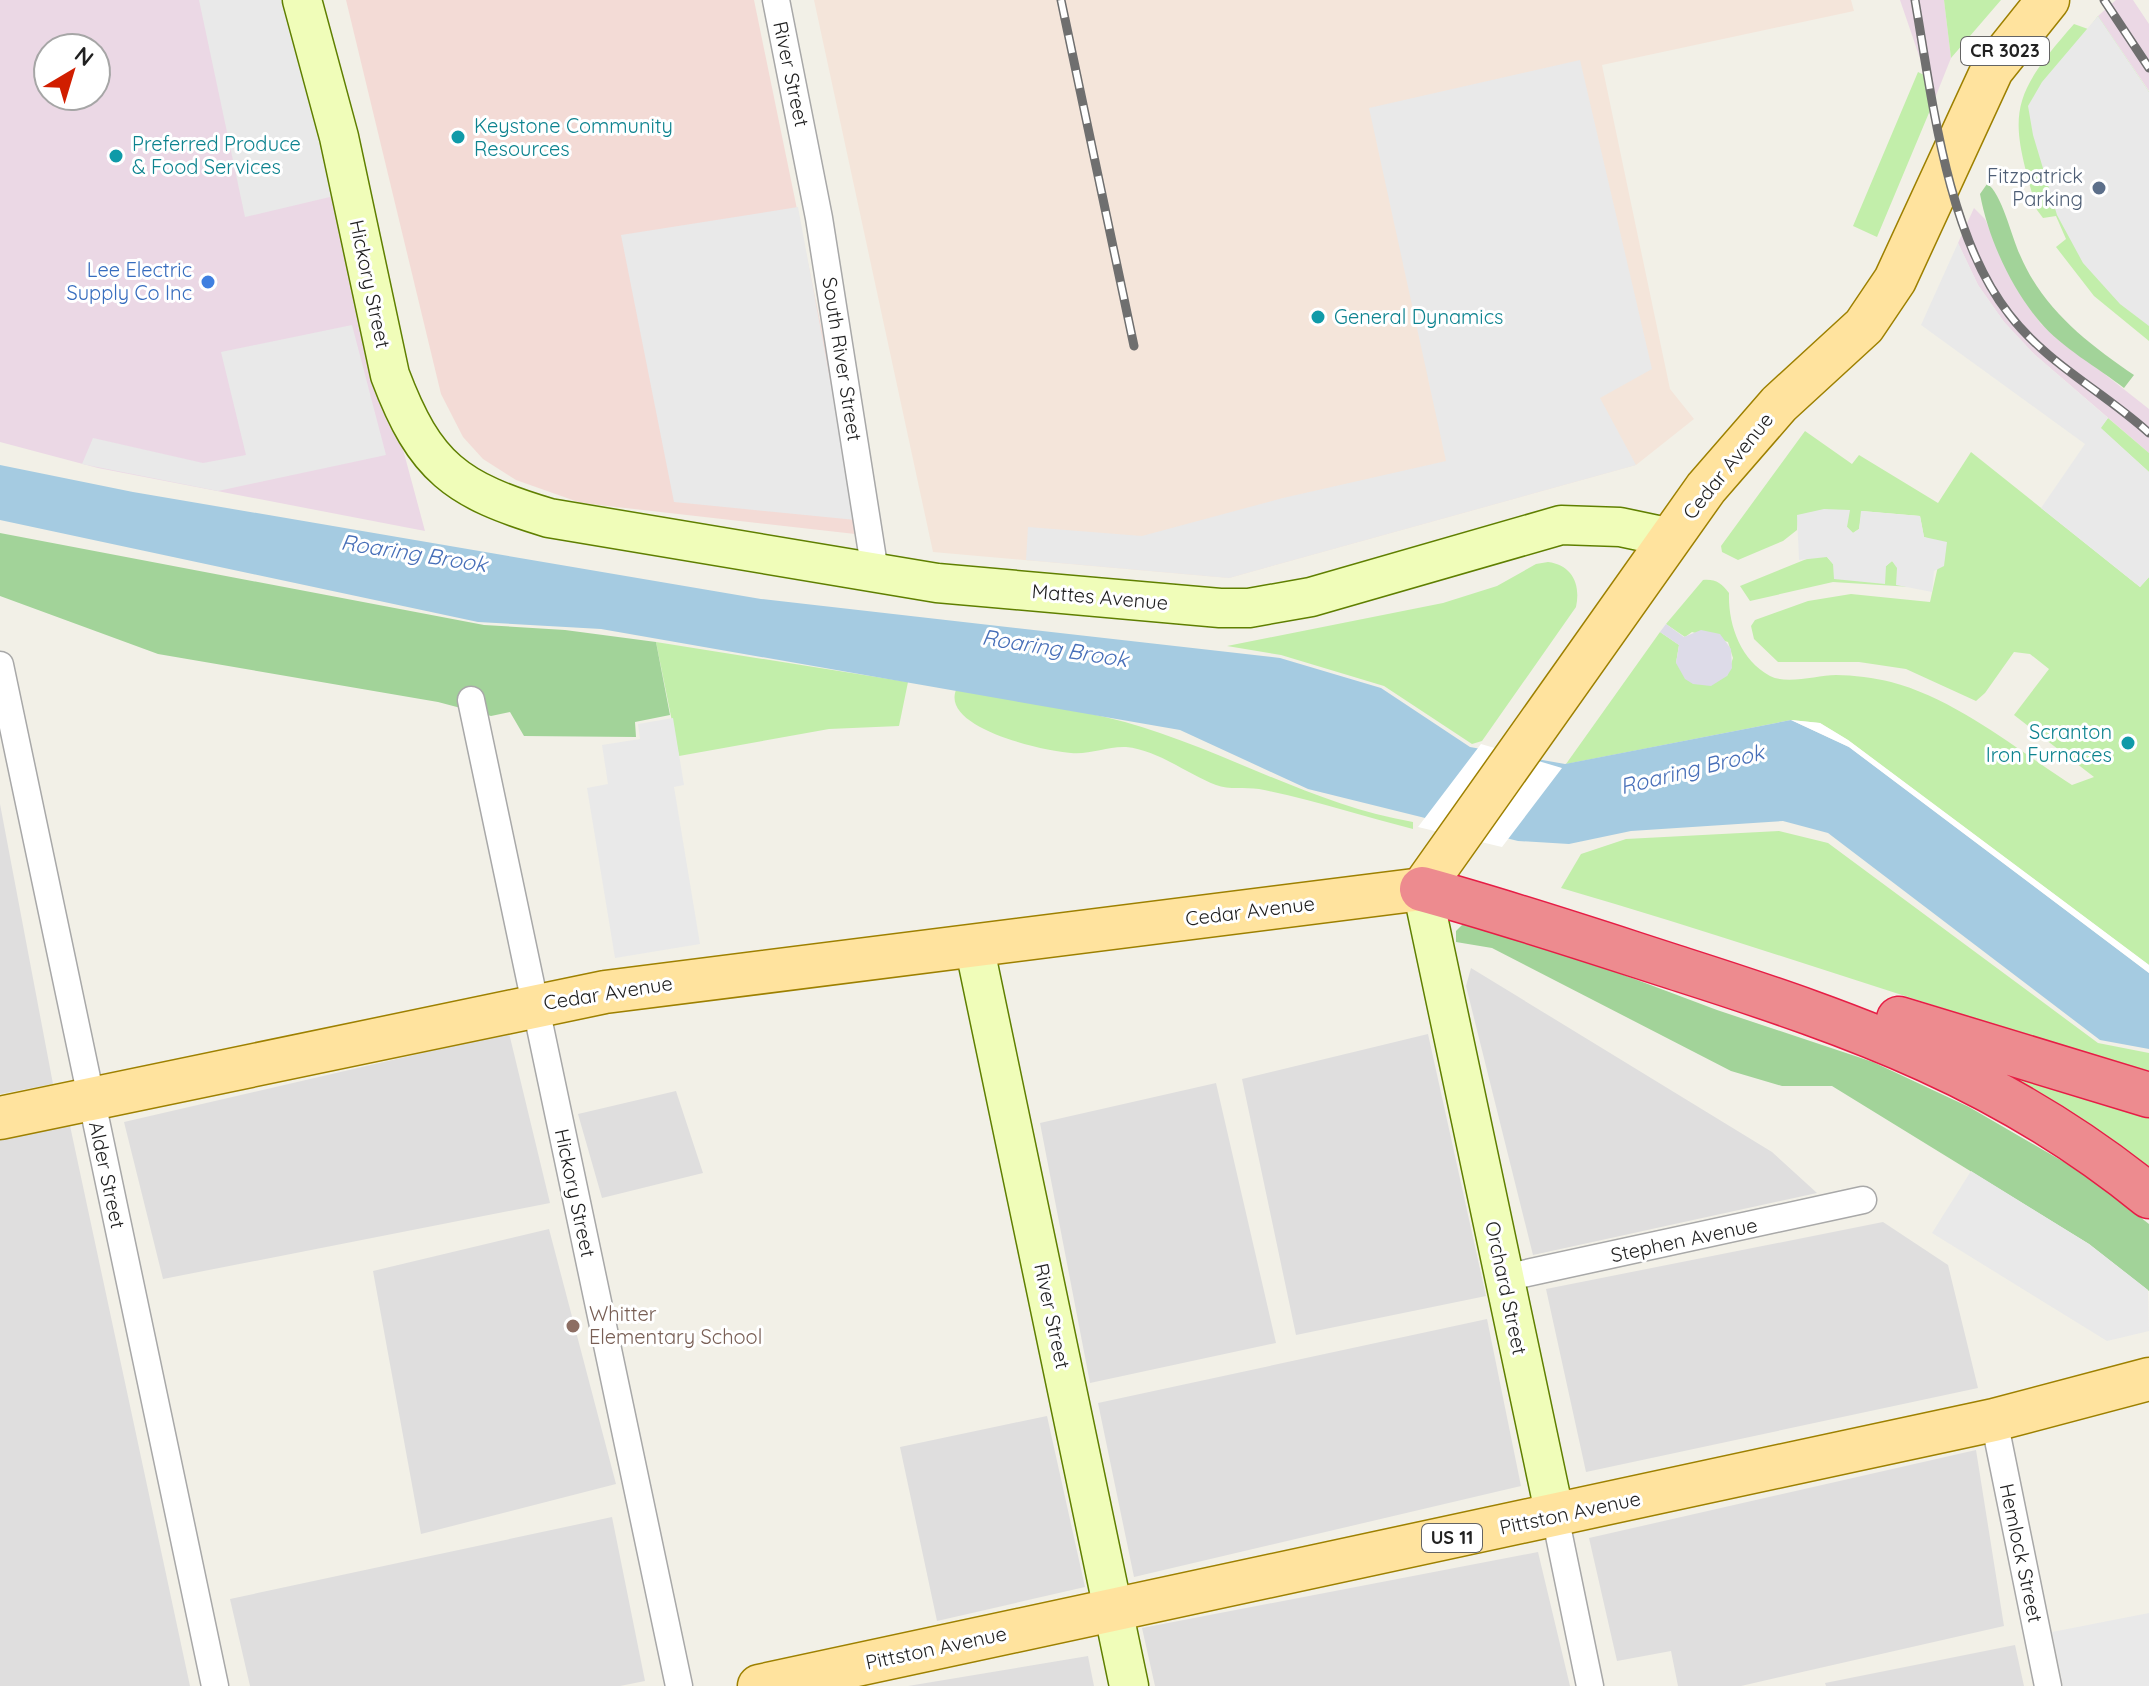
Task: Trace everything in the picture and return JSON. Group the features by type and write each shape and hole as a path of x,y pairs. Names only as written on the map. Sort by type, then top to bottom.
{"highway":[{"path":"1422,889 1486,888 1505,892 2039,1065 2149,1095"},
{"path":"1422,889 1530,920 1817,1013 1887,1039 2032,1114 2149,1196"}],"main road":[{"name":"Cedar Avenue","path":"0,1118 535,1005 674,982 1422,889 1706,488 1779,404 1864,326 1880,306 1895,280 1973,110 2010,44 2048,0"},
{"name":"Pittston Avenue","path":"759,1686 1994,1420 2147,1381"}],"street":[{"name":"Hickory Street","path":"302,0 339,137 390,375 404,413 420,442 451,475 496,502 522,509"},
{"name":"River Street","path":"776,0 807,147"},
{"name":"South River Street","path":"807,147 875,572"},
{"name":"Mattes Avenue","path":"522,509 549,518 952,584 1249,608 1311,597 1561,525 1610,526 1672,538"},
{"name":"Alder Street","path":"0,665 215,1686"},
{"name":"Hickory Street","path":"471,700 679,1686"},
{"name":"Orchard Street","path":"1422,889 1590,1686"},
{"name":"River Street","path":"974,945 1129,1686"},
{"name":"Stephen Avenue","path":"1504,1278 1863,1200"},
{"name":"Hemlock Street","path":"1994,1420 2048,1686"}],"shaded area":[{"path":"0,0 282,0 425,531 98,468 0,442"},
{"path":"199,0 282,0 334,196 245,217"},
{"path":"346,0 754,0 864,535 581,503 516,480 483,459 463,437 441,394"},
{"path":"814,0 1851,0 1854,11 1602,65 1670,389 1694,419 1636,465 1229,578 933,552"},
{"path":"1900,0 1944,0 1951,58 1931,108 1926,76"},
{"path":"2116,0 2133,0 2149,24 2149,91 2098,16"},
{"name":"Fitzpatrick Parking","path":"2098,16 2149,92 2149,326 2120,304 2083,263 2057,215 2033,135 2028,106 2042,82"},
{"path":"1580,60 1652,369 1600,398 1636,465 1229,578 1026,560 1028,527 1142,536 1283,498 1446,461 1369,108"},
{"path":"798,207 856,520 674,502 621,235"},
{"path":"1974,208 1985,219 2014,284 2041,324 2149,409 2149,453 2034,354 2004,322 1978,285 1958,243"},
{"path":"1958,243 1978,285 2004,322 2034,354 2108,418 2101,428 2149,472 2149,577 2140,587 2041,508 2085,444 1921,325"},
{"path":"352,325 386,455 218,491 82,464 93,438 203,463 246,455 221,352"},
{"path":"1824,509 1850,510 1847,527 1853,533 1859,529 1861,511 1920,516 1924,537 1947,542 1944,566 1934,571 1932,592 1896,585 1897,568 1892,561 1886,566 1885,584 1834,579 1833,564 1827,557 1799,560 1797,515"},
{"path":"1666,624 1684,637 1701,630 1720,634 1731,649 1732,668 1727,676 1711,686 1693,684 1685,679 1676,663 1679,645 1660,632"},
{"path":"673,718 684,785 674,787 700,944 615,958 587,788 608,784 602,745 640,739 638,724"},
{"path":"0,804 53,1084 0,1094"},
{"path":"1471,968 1772,1152 1817,1193 1533,1255 1466,986"},
{"path":"509,1033 550,1203 163,1279 124,1122"},
{"path":"1428,1034 1486,1296 1296,1335 1242,1079"},
{"path":"1216,1083 1276,1343 1090,1383 1040,1123"},
{"path":"676,1091 703,1173 602,1198 578,1114"},
{"path":"69,1121 190,1686 0,1686 0,1136"},
{"path":"1971,1171 2089,1244 2148,1290 2149,1331 2107,1341 1932,1233"},
{"path":"1883,1222 1948,1265 1978,1388 1586,1472 1546,1289"},
{"path":"549,1229 616,1484 421,1534 373,1271"},
{"path":"1487,1319 1521,1486 1134,1577 1098,1403"},
{"path":"1047,1416 1085,1587 937,1621 900,1447"},
{"path":"1976,1450 2004,1626 1741,1686 1678,1686 1671,1651 1617,1661 1589,1538"},
{"path":"612,1517 645,1681 620,1686 250,1686 230,1599"},
{"path":"1538,1552 1570,1686 1155,1686 1142,1628"},
{"path":"2149,1613 2149,1686 2063,1686 2052,1632"},
{"path":"2015,1645 2024,1686 1826,1686 1825,1683"},
{"path":"1088,1656 1094,1686 908,1686"}],"green space":[{"path":"1944,0 2001,0 1951,58"},
{"name":"Fitzpatrick Parking","path":"2098,16 2149,92 2149,341 2094,296 2056,247 2066,239 2056,216 2043,218 2037,210 2022,152 2019,129 2025,91 2052,50 2074,24 2088,29"},
{"path":"1918,72 1926,76 1931,108 1877,237 1853,226"},
{"path":"1987,184 1997,196 2020,255 2041,292 2083,337 2134,375 2124,388 2059,340 2029,309 2002,262 1989,228 1980,194"},
{"path":"2108,418 2149,453 2149,472 2100,428"},
{"path":"1805,431 1852,464 1859,455 1938,503 1971,452 2140,587 2149,577 2149,965 1848,740 1820,723 1791,720 1566,764 1660,632 1679,645 1676,663 1727,676 1733,658 1728,642 1692,632 1685,637 1666,624 1703,580 1708,580 1718,582 1729,593 1731,617 1738,640 1751,661 1770,676 1794,680 1843,675 1891,682 1939,700 1962,713 2072,785 2094,777 2014,715 2049,669 2030,654 2014,652 1976,701 1906,669 1859,662 1778,662 1754,639 1751,626 1755,620 1808,601 1851,594 1930,602 1938,566 1932,540 1924,537 1920,516 1862,511 1859,529 1853,533 1847,527 1798,515 1797,530 1783,541 1738,560 1722,552 1721,546"},
{"path":"0,533 484,625 565,630 656,642 670,715 635,722 636,737 524,736 510,712 491,716 438,702 158,654 0,596"},
{"path":"1814,556 1827,557 1833,564 1886,566 1892,561 1927,588 1833,582 1750,601 1740,586"},
{"path":"1548,562 1563,567 1573,577 1577,591 1576,607 1482,741 1472,744 1384,686 1281,655 1227,646 1443,603 1497,586 1536,564"},
{"path":"656,642 908,682 899,726 829,729 679,756"},
{"path":"956,690 1059,707 1135,725 1316,795 1413,822 1413,829 1278,793 1221,787 1138,749 1119,747 1071,753 1018,742 978,726 964,716 955,704"},
{"path":"1779,831 1828,843 2098,1043 2149,1053 2149,1071 1561,888 1581,854 1626,839"},
{"path":"1483,922 1717,1010 1873,1062 1969,1107 2083,1173 2149,1224 2149,1291 2089,1244 1832,1086 1782,1086 1731,1071 1492,948 1456,942 1456,931 1464,923"},
{"path":"1981,1062 2149,1114 2149,1179"}],"water":[{"name":"Roaring Brook","path":"0,465 133,492 761,599 1280,658 1381,688 1470,747 1565,764 1791,720 1849,747 2149,973 2149,1049 2100,1040 1828,833 1783,821 1631,831 1569,844 1518,841 1308,789 1180,730 601,629 478,622 0,520"}],"pier":[{"path":"1791,720 1820,723 1848,740 2149,965 2149,973 1849,747"},
{"path":"1481,744 1562,768 1502,847 1418,827"}],"railway":[{"path":"1061,0 1134,346"},
{"path":"1915,0 1945,164 1956,206 1988,282 2009,314 2040,348 2149,433"},
{"path":"2104,0 2149,68"}],"place":[{"name":"Keystone Community Resources","path":"458,137"},
{"name":"Preferred Produce & Food Services","path":"116,156"},
{"name":"Fitzpatrick Parking","path":"2099,188"},
{"name":"Lee Electric Supply Co Inc","path":"208,282"},
{"name":"General Dynamics","path":"1318,317"},
{"name":"Scranton Iron Furnaces","path":"2128,743"},
{"name":"Whitter Elementary School","path":"573,1326"}]}
